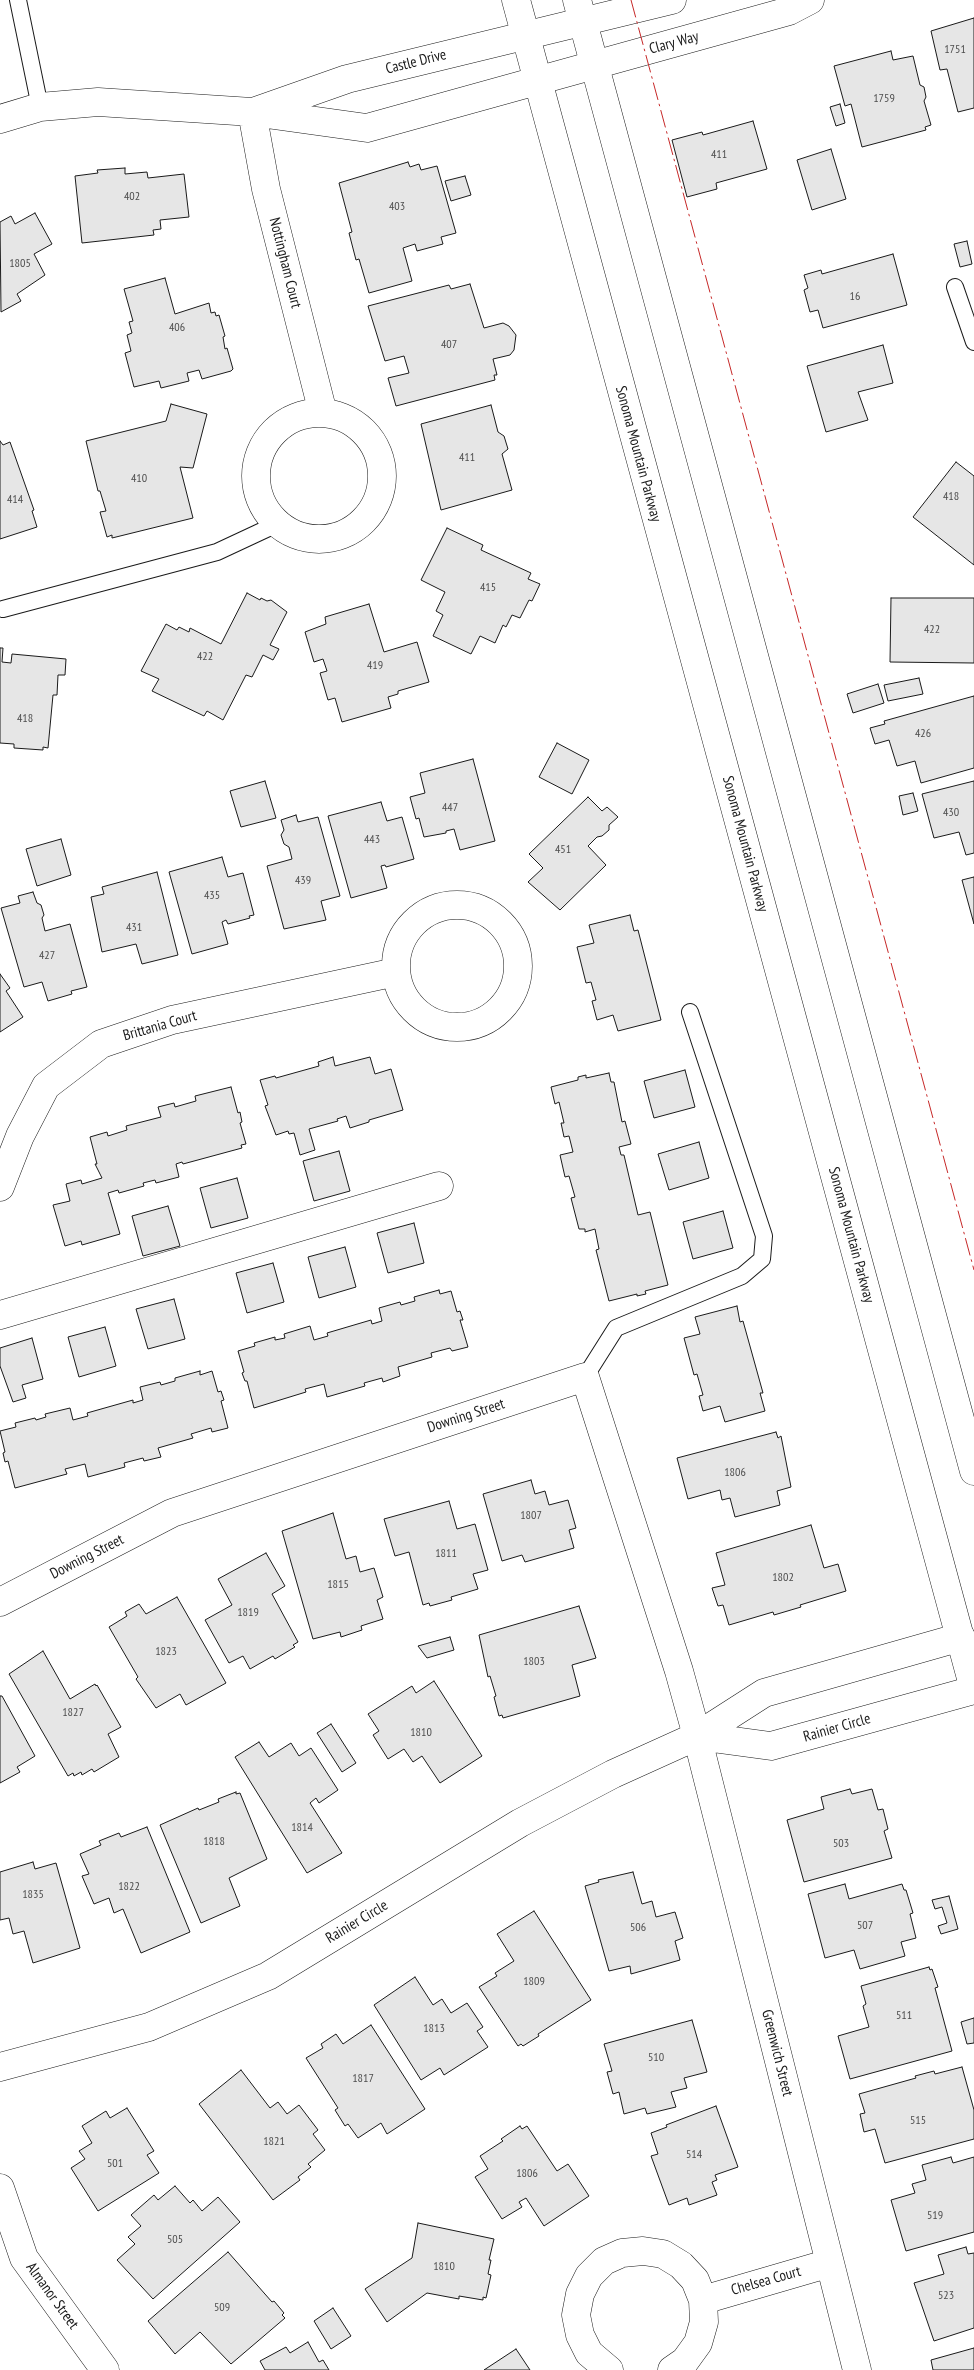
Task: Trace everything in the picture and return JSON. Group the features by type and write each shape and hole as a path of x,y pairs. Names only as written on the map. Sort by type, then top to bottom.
{"street":[{"name":"Sonoma Mountain Parkway","path":"516,0 968,1636 974,1689"},
{"path":"672,0 580,11 974,1471"},
{"name":"Clary Way","path":"537,81 789,11 810,0"},
{"name":"Castle Drive","path":"252,112 347,79 525,36 580,11"},
{"name":"Castle Drive","path":"0,119 40,107 98,102 252,112 367,128 537,81"},
{"name":"Nottingham Court","path":"252,112 266,189 323,413"},
{"path":"323,413 344,418 358,427 378,453 383,474 380,493 366,519 349,533 338,537 308,539 288,531 277,524 264,506 258,492 256,471 260,455 271,436 279,427 298,417 323,413"},
{"path":"459,905 480,909 498,920 511,936 518,956 518,976 512,994 501,1010 484,1022 466,1027 446,1026 428,1020 412,1008 402,992 396,972 398,952 406,932 420,918 439,908 459,905"},
{"name":"Brittania Court","path":"0,1187 20,1136 46,1086 100,1044 172,1020 396,972"},
{"path":"0,1315 439,1186"},
{"path":"585,1377 698,1736"},
{"name":"Downing Street","path":"0,1601 172,1513 585,1377"},
{"name":"Rainier Circle","path":"0,2067 149,2027 268,1976 520,1823 613,1774 698,1736 764,1693 968,1636"},
{"name":"Rainier Circle","path":"698,1736 771,1746 974,1689"},
{"name":"Greenwich Street","path":"698,1736 857,2370"},
{"name":"Almanor Street","path":"0,2188 24,2258 105,2370"},
{"path":"609,2370 589,2353 580,2335 576,2315 580,2294 589,2276 604,2261 622,2253 643,2251 663,2254 681,2265 695,2280 703,2300 704,2322 698,2343 685,2361 672,2370"},
{"name":"Chelsea Court","path":"703,2300 830,2263"}],"lane":[{"path":"18,0 40,107"},
{"path":"955,287 974,342"},
{"path":"3,609 217,552 277,524"},
{"path":"585,1377 616,1328 742,1276 762,1259 764,1236 690,1012"}],"building":[{"path":"974,18 974,108 958,112 947,69 940,70 931,31"},
{"path":"891,51 893,60 913,56 920,85 924,87 926,97 924,101 931,125 925,127 926,130 862,147 851,104 845,106 834,66"},
{"path":"840,104 845,123 836,126 830,107"},
{"path":"753,121 767,169 716,183 717,189 687,197 672,140 702,132 703,135"},
{"path":"831,149 846,199 812,210 797,160"},
{"path":"408,162 410,167 419,164 421,170 437,166 456,233 441,237 443,244 417,251 415,244 403,248 412,281 369,293 359,259 356,260 349,233 352,232 339,183"},
{"path":"125,168 125,174 147,172 148,178 184,174 189,217 160,220 161,229 153,230 154,235 82,243 75,176 98,173 97,170"},
{"path":"465,176 471,195 451,201 445,181"},
{"path":"35,213 52,244 34,254 45,275 17,294 21,301 1,312 0,222 11,216 15,224"},
{"path":"967,241 972,264 960,267 954,244"},
{"path":"893,254 907,305 823,328 818,310 810,312 804,290 808,288 804,275 821,270 822,274"},
{"path":"165,278 175,314 209,303 211,313 215,312 216,316 219,315 225,336 223,337 225,349 227,348 233,369 231,371 202,379 199,370 187,373 189,381 161,388 159,381 134,387 125,353 131,351 127,335 132,333 129,322 133,321 124,289"},
{"path":"470,284 484,328 503,323 509,326 516,335 514,350 510,355 493,359 497,375 494,375 495,380 396,406 388,378 409,373 404,356 385,361 368,306 449,285 451,289"},
{"path":"883,345 893,383 858,392 868,420 826,432 807,366"},
{"path":"171,404 207,414 193,468 180,467 193,518 112,538 112,535 107,537 100,512 106,511 100,491 98,491 86,441 166,421"},
{"path":"491,405 498,432 504,436 508,449 502,454 512,490 441,510 421,424"},
{"path":"0,441 3,445 10,442 34,510 32,511 37,527 0,539"},
{"path":"956,462 974,476 974,565 913,517"},
{"path":"447,528 483,545 481,550 531,573 528,579 540,584 532,601 529,600 520,618 512,615 506,627 503,625 495,643 480,636 471,654 433,636 443,615 436,611 445,592 421,580"},
{"path":"247,593 260,600 261,598 267,601 271,600 287,612 270,645 279,649 273,660 263,655 252,677 246,675 223,720 207,711 204,716 152,691 159,679 141,671 166,624 177,630 179,627 189,632 190,628 221,644"},
{"path":"891,598 974,598 974,663 890,662"},
{"path":"369,604 384,652 417,642 429,682 398,691 398,694 388,697 391,708 342,722 335,698 328,700 320,673 327,671 323,659 314,662 305,632 326,624 325,617"},
{"path":"0,648 3,648 2,662 11,663 12,654 66,659 65,675 58,675 57,695 53,695 48,748 43,747 43,750 14,748 14,744 0,743"},
{"path":"919,678 923,694 888,701 884,685"},
{"path":"878,684 884,703 853,713 847,694"},
{"path":"974,696 974,768 921,783 915,761 897,766 889,740 875,744 870,728 885,724 884,721"},
{"path":"557,743 589,760 572,794 539,777"},
{"path":"473,759 495,841 460,850 454,829 446,831 446,833 424,837 419,818 416,819 410,797 425,793 420,773"},
{"path":"265,781 276,818 241,827 230,791"},
{"path":"974,781 974,853 966,855 959,832 934,838 922,794"},
{"path":"913,793 918,811 903,815 899,796"},
{"path":"588,797 602,811 607,807 618,817 609,825 609,830 602,836 597,837 588,846 606,865 560,910 528,882 543,868 529,854"},
{"path":"381,802 387,821 402,817 414,859 386,867 385,865 381,866 387,888 351,898 328,816"},
{"path":"296,815 298,822 318,817 340,896 321,901 326,920 284,929 267,866 292,859 289,847 284,844 281,835 284,830 281,820"},
{"path":"61,839 71,875 37,886 26,849"},
{"path":"222,857 228,877 243,873 254,915 249,916 250,918 228,924 226,920 222,922 228,944 192,954 169,872"},
{"path":"157,872 178,955 142,964 136,944 102,952 91,897 104,894 102,887"},
{"path":"974,877 974,924 962,880"},
{"path":"33,892 37,903 41,905 45,931 70,924 87,987 71,991 72,994 48,1001 42,982 24,987 1,908 20,903 18,896"},
{"path":"630,915 634,931 638,930 661,1020 618,1031 613,1015 597,1020 592,1001 596,1000 591,982 586,983 577,947 594,943 589,925"},
{"path":"0,974 10,988 6,991 23,1017 0,1032"},
{"path":"333,1057 335,1066 370,1057 375,1074 391,1069 403,1110 350,1128 346,1116 337,1119 338,1121 309,1129 315,1150 300,1155 294,1133 289,1134 288,1131 276,1135 265,1106 268,1105 260,1080 275,1076 276,1078 319,1066 318,1062"},
{"path":"685,1070 695,1107 654,1118 644,1081"},
{"path":"609,1073 611,1082 614,1082 622,1122 625,1121 631,1144 619,1147 621,1155 624,1155 638,1215 650,1212 668,1285 645,1291 646,1294 637,1296 637,1294 609,1301 596,1250 599,1249 595,1229 585,1232 585,1229 579,1229 571,1198 575,1197 569,1176 565,1177 560,1155 573,1152 569,1136 564,1137 561,1123 564,1123 559,1102 555,1104 551,1087 578,1080 578,1077 586,1075 586,1078"},
{"path":"231,1087 238,1113 240,1112 242,1122 240,1123 246,1144 241,1145 242,1148 183,1164 182,1162 176,1164 179,1177 156,1183 155,1180 143,1183 144,1186 119,1193 118,1190 108,1193 120,1234 82,1245 81,1241 65,1246 53,1205 70,1201 66,1184 81,1180 82,1184 102,1178 95,1164 97,1164 90,1137 107,1132 108,1136 127,1130 126,1126 161,1117 158,1107 174,1103 175,1107 196,1101 195,1096"},
{"path":"699,1142 709,1178 669,1190 658,1154"},
{"path":"339,1151 350,1191 314,1201 303,1161"},
{"path":"237,1178 248,1218 211,1228 200,1188"},
{"path":"168,1206 180,1246 143,1256 132,1216"},
{"path":"723,1211 733,1248 693,1259 683,1222"},
{"path":"414,1223 424,1263 388,1273 377,1233"},
{"path":"345,1247 356,1287 319,1298 308,1257"},
{"path":"273,1263 284,1302 247,1313 236,1273"},
{"path":"439,1290 440,1294 451,1291 457,1312 460,1311 463,1320 460,1320 468,1347 452,1351 450,1348 431,1353 432,1357 398,1367 400,1376 383,1382 382,1378 364,1383 365,1386 327,1397 324,1384 305,1389 306,1392 254,1408 247,1381 245,1381 242,1373 244,1372 238,1351 255,1346 254,1343 275,1337 275,1340 285,1338 284,1334 310,1326 314,1340 328,1336 327,1333 371,1320 372,1324 382,1321 379,1308 400,1302 401,1305 415,1301 414,1297"},
{"path":"174,1299 185,1339 148,1349 136,1309"},
{"path":"737,1306 740,1322 743,1321 763,1393 760,1393 765,1411 725,1422 720,1406 703,1411 699,1396 703,1395 697,1374 694,1375 684,1338 700,1334 695,1317"},
{"path":"105,1327 116,1366 79,1377 68,1337"},
{"path":"32,1338 43,1379 22,1385 26,1398 13,1402 0,1366 0,1348"},
{"path":"200,1371 200,1375 212,1371 218,1392 221,1391 224,1400 221,1401 228,1428 212,1432 211,1428 191,1434 193,1438 158,1448 161,1457 144,1461 143,1458 124,1463 125,1467 88,1477 85,1464 65,1469 67,1474 15,1488 8,1461 5,1462 3,1453 5,1452 0,1431 16,1427 15,1423 35,1418 36,1420 46,1417 45,1414 70,1408 73,1420 88,1416 87,1413 133,1400 133,1403 143,1400 140,1387 160,1382 161,1385 175,1381 175,1378"},
{"path":"776,1432 778,1438 781,1436 791,1487 777,1491 780,1505 735,1517 730,1498 722,1500 720,1490 688,1499 677,1458"},
{"path":"531,1480 535,1494 545,1491 549,1505 568,1500 576,1528 569,1530 574,1548 525,1562 522,1555 502,1561 483,1494"},
{"path":"449,1501 457,1529 475,1524 488,1570 473,1574 478,1589 451,1597 452,1600 430,1606 429,1603 423,1605 409,1552 395,1556 384,1519"},
{"path":"333,1513 346,1559 356,1556 360,1572 374,1568 383,1597 377,1600 383,1619 361,1626 362,1630 341,1637 340,1632 313,1639 282,1531"},
{"path":"811,1525 824,1568 838,1564 846,1591 774,1615 773,1612 729,1625 723,1605 718,1606 712,1588 725,1585 716,1553"},
{"path":"266,1553 285,1586 272,1594 298,1642 293,1645 295,1647 275,1659 273,1656 250,1669 243,1656 229,1663 205,1620 232,1605 218,1579"},
{"path":"177,1597 226,1683 186,1705 180,1694 156,1708 136,1679 138,1677 109,1627 127,1616 125,1612 139,1604 146,1614"},
{"path":"579,1606 596,1658 572,1665 580,1696 503,1718 502,1715 499,1716 494,1697 496,1696 490,1676 488,1677 479,1635"},
{"path":"450,1637 454,1650 427,1658 418,1646"},
{"path":"43,1651 70,1699 95,1684 97,1685 121,1727 108,1734 119,1757 94,1772 92,1769 82,1775 81,1772 74,1776 73,1773 68,1776 9,1674"},
{"path":"434,1681 482,1756 440,1783 422,1756 413,1762 404,1749 388,1759 373,1735 379,1731 368,1714 412,1686 416,1693"},
{"path":"0,1696 2,1696 35,1756 17,1767 20,1772 0,1783"},
{"path":"331,1724 356,1763 342,1772 317,1733"},
{"path":"259,1742 269,1757 291,1743 299,1756 311,1748 338,1790 319,1803 316,1798 310,1803 342,1853 307,1873 235,1757"},
{"path":"850,1789 852,1794 872,1789 878,1810 883,1809 888,1829 884,1831 892,1858 804,1882 787,1820 824,1809 821,1797"},
{"path":"236,1792 236,1794 240,1793 267,1859 229,1878 240,1906 201,1923 160,1825 198,1808 199,1810 219,1802 218,1799"},
{"path":"147,1827 190,1932 141,1953 123,1909 114,1913 109,1898 94,1904 82,1876 89,1874 80,1854 101,1845 99,1841 119,1833 121,1837"},
{"path":"33,1862 35,1869 56,1863 80,1948 33,1963 24,1931 13,1934 9,1918 0,1920 0,1872"},
{"path":"633,1872 642,1904 652,1901 656,1917 675,1912 683,1938 675,1941 680,1960 631,1974 630,1966 609,1971 585,1886 599,1882 598,1880"},
{"path":"845,1884 849,1899 902,1884 904,1890 906,1890 913,1913 910,1914 916,1938 901,1942 905,1956 860,1969 854,1950 825,1958 808,1894"},
{"path":"949,1896 958,1929 941,1934 938,1926 947,1923 942,1907 935,1909 932,1900"},
{"path":"534,1911 591,2000 538,2034 539,2036 523,2046 521,2044 518,2046 479,1987 497,1976 495,1973 514,1961 497,1934"},
{"path":"929,1967 930,1970 932,1969 938,1987 935,1988 952,2051 850,2079 838,2036 869,2027 863,2006 866,2004 861,1986"},
{"path":"415,1977 433,2005 442,1999 451,2013 467,2003 483,2027 477,2031 488,2047 444,2075 440,2068 421,2080 374,2005"},
{"path":"974,2018 974,2043 967,2044 961,2022"},
{"path":"692,2020 707,2072 684,2078 687,2088 671,2092 676,2107 647,2114 645,2108 624,2114 619,2092 613,2094 607,2072 612,2071 604,2044"},
{"path":"371,2025 425,2109 387,2134 381,2123 358,2138 348,2124 345,2126 335,2110 338,2108 306,2058 323,2048 321,2044 336,2034 343,2044"},
{"path":"962,2067 974,2110 974,2139 885,2163 875,2129 864,2132 860,2114 865,2113 859,2094 934,2071 935,2074"},
{"path":"241,2070 270,2108 278,2102 287,2114 299,2105 318,2130 313,2134 325,2150 308,2164 311,2167 298,2177 300,2180 273,2200 199,2104"},
{"path":"716,2106 738,2167 715,2175 717,2180 712,2182 717,2195 689,2205 687,2198 669,2205 651,2156 658,2154 651,2133 667,2127 666,2125"},
{"path":"127,2108 154,2151 147,2155 159,2173 98,2211 71,2168 85,2159 79,2151 92,2143 82,2126 106,2111 110,2118"},
{"path":"520,2126 522,2129 527,2126 557,2171 568,2164 589,2196 544,2226 526,2198 519,2202 522,2207 502,2219 475,2177 488,2169 480,2156 503,2141 501,2139"},
{"path":"951,2157 953,2163 974,2157 974,2232 906,2251 891,2200 915,2193 912,2184 926,2180 922,2165"},
{"path":"175,2186 190,2203 193,2200 202,2211 218,2197 240,2222 153,2299 117,2260 135,2244 128,2237 141,2226 131,2215 154,2195 158,2200"},
{"path":"418,2223 494,2239 489,2260 491,2260 488,2274 491,2275 486,2298 483,2297 483,2300 459,2296 459,2299 427,2293 387,2322 365,2289 412,2258"},
{"path":"966,2247 968,2254 974,2253 974,2328 934,2341 914,2283 944,2274 938,2255"},
{"path":"228,2252 272,2302 274,2301 284,2313 282,2315 285,2318 231,2364 200,2332 175,2354 148,2321"},
{"path":"333,2308 351,2336 331,2349 314,2321"},
{"path":"308,2342 319,2362 323,2360 329,2370 265,2370 260,2361 286,2347 290,2353"},
{"path":"974,2348 974,2370 933,2370 931,2360"},
{"path":"516,2349 530,2370 484,2370"}],"power":[{"path":"631,0 974,1270"}]}
